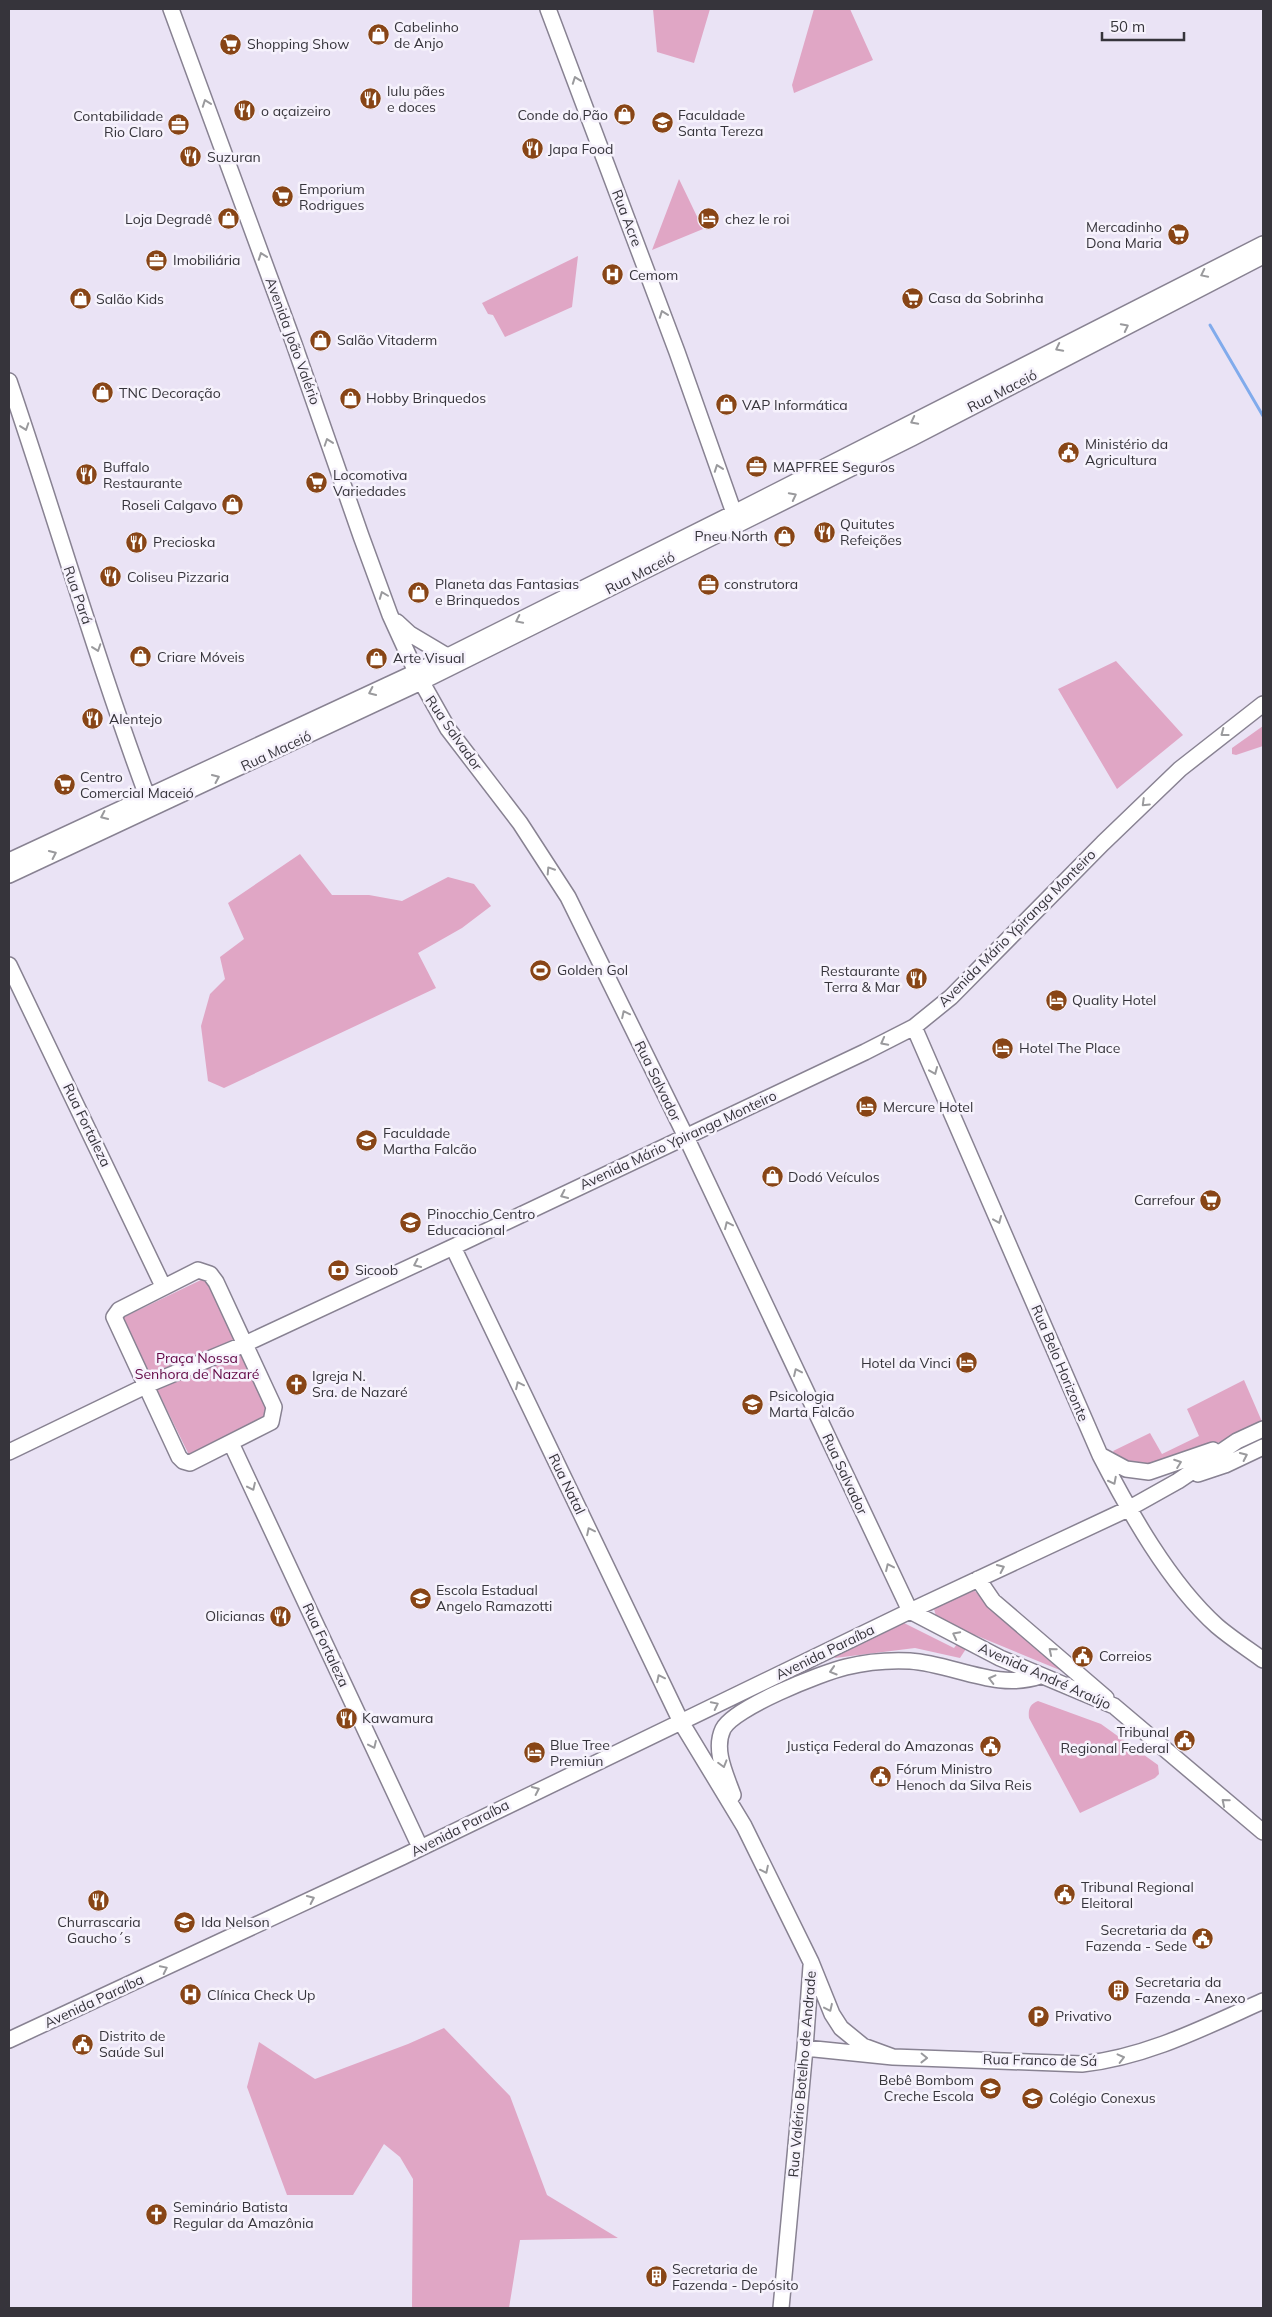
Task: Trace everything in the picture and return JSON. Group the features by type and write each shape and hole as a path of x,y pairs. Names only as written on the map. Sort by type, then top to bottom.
{"main road":[{"name":"Avenida João Valério","path":"171,9 293,341 390,615 418,677"},
{"name":"Rua Acre","path":"548,9 677,352 734,513"},
{"name":"Rua Maceió","path":"418,677 447,656 734,513 1263,244"},
{"name":"Rua Maceió","path":"9,861 149,802 418,677 912,438 1263,256"},
{"name":"Rua Pará","path":"9,381 39,468 67,564 149,802"},
{"path":"390,615 410,634 447,656"},
{"name":"Rua Salvador","path":"418,677 448,729 520,823 568,897 686,1136 910,1611"},
{"name":"Avenida Mário Ypiranga Monteiro","path":"9,1452 145,1386 245,1344 453,1247 865,1052 914,1026 951,997 1103,843 1180,769 1263,704"},
{"name":"Rua Maceió","path":"9,875 149,802"},
{"name":"Rua Fortaleza","path":"9,965 164,1286"},
{"name":"Rua Belo Horizonte","path":"914,1026 1100,1455 1128,1509 1196,1605 1216,1625 1263,1660"},
{"name":"Rua Natal","path":"453,1247 681,1722"},
{"path":"198,1270 210,1274 245,1344 274,1407 271,1422 190,1463 183,1461 145,1386 114,1314 164,1286 198,1270"},
{"path":"1178,1481 1237,1442 1263,1429"},
{"path":"1100,1455 1126,1469 1149,1472 1237,1442"},
{"name":"Rua Fortaleza","path":"231,1443 420,1848"},
{"path":"1178,1481 1225,1465 1263,1447"},
{"name":"Avenida Paraíba","path":"9,2040 420,1848 910,1611 1128,1509 1178,1481"},
{"path":"978,1579 993,1601 1114,1706"},
{"name":"Avenida André Araújo","path":"910,1611 1040,1676 1114,1706 1220,1798 1263,1832"},
{"path":"744,1826 726,1774 719,1741 727,1721 765,1700 829,1672 871,1663 909,1661 1012,1682 1027,1681 1040,1676"},
{"name":"Rua Valério Botelho de Andrade","path":"681,1722 744,1826 811,1962 806,2048 780,2308"},
{"path":"811,1962 832,2014 841,2028 863,2046 893,2057"},
{"name":"Rua Franco de Sá","path":"806,2048 893,2057 1082,2064 1104,2062 1158,2046 1263,2001"}],"green space":[{"path":"653,9 710,9 694,63 657,52"},
{"path":"814,9 850,9 873,60 794,93 792,85"},
{"path":"679,179 703,229 652,250"},
{"path":"578,256 572,307 505,337 493,315 488,314 482,303"},
{"path":"1116,661 1183,735 1117,789 1058,689"},
{"path":"1263,726 1263,746 1236,755 1232,754 1232,748"},
{"path":"300,854 332,895 369,895 402,901 448,877 474,884 491,906 462,928 418,953 436,988 224,1088 208,1081 201,1026 210,994 225,979 220,957 244,939 228,903"},
{"name":"Praça Nossa Senhora de Nazaré","path":"205,1278 272,1414 189,1455 122,1318"},
{"path":"1244,1380 1263,1424 1152,1470 1122,1466 1113,1451 1150,1433 1162,1454 1199,1436 1187,1409"},
{"path":"970,1587 1067,1673 975,1635 960,1658 915,1648 835,1658 834,1654 904,1623 954,1648 966,1632 936,1616 934,1609 935,1606"},
{"path":"1038,1701 1101,1724 1158,1765 1159,1774 1155,1778 1080,1813 1029,1718 1030,1707"},
{"path":"444,2028 510,2096 547,2195 618,2238 520,2240 509,2308 412,2308 413,2179 400,2157 384,2144 353,2195 287,2195 247,2087 259,2042 315,2079 408,2044"}],"waterway":[{"path":"1210,325 1263,416"}],"place":[{"name":"Cabelinho de Anjo","path":"378,35"},
{"name":"Shopping Show","path":"231,44"},
{"name":"lulu pães e doces","path":"371,99"},
{"name":"o açaizeiro","path":"245,111"},
{"name":"Conde do Pão","path":"624,115"},
{"name":"Faculdade Santa Tereza","path":"662,123"},
{"name":"Contabilidade Rio Claro","path":"179,124"},
{"name":"Japa Food","path":"532,149"},
{"name":"Suzuran","path":"191,157"},
{"name":"Emporium Rodrigues","path":"283,197"},
{"name":"Loja Degradê","path":"228,219"},
{"name":"chez le roi","path":"709,219"},
{"name":"Mercadinho Dona Maria","path":"1178,235"},
{"name":"Imobiliária","path":"157,260"},
{"name":"Cemom","path":"613,275"},
{"name":"Casa da Sobrinha","path":"912,298"},
{"name":"Salão Kids","path":"80,299"},
{"name":"Salão Vitaderm","path":"321,340"},
{"name":"TNC Decoração","path":"103,393"},
{"name":"Hobby Brinquedos","path":"350,398"},
{"name":"VAP Informática","path":"726,405"},
{"name":"Ministério da Agricultura","path":"1069,452"},
{"name":"MAPFREE Seguros","path":"757,467"},
{"name":"Buffalo Restaurante","path":"87,475"},
{"name":"Locomotiva Variedades","path":"317,483"},
{"name":"Roseli Calgavo","path":"233,505"},
{"name":"Quitutes Refeições","path":"824,532"},
{"name":"Pneu North","path":"784,536"},
{"name":"Precioska","path":"137,542"},
{"name":"Coliseu Pizzaria","path":"111,577"},
{"name":"construtora","path":"708,584"},
{"name":"Planeta das Fantasias e Brinquedos","path":"419,592"},
{"name":"Criare Móveis","path":"141,657"},
{"name":"Arte Visual","path":"377,658"},
{"name":"Alentejo","path":"93,719"},
{"name":"Centro Comercial Maceió","path":"64,785"},
{"name":"Golden Gol","path":"541,970"},
{"name":"Restaurante Terra & Mar","path":"916,979"},
{"name":"Quality Hotel","path":"1056,1000"},
{"name":"Hotel The Place","path":"1003,1048"},
{"name":"Mercure Hotel","path":"867,1107"},
{"name":"Faculdade Martha Falcão","path":"367,1141"},
{"name":"Dodó Veículos","path":"772,1177"},
{"name":"Carrefour","path":"1211,1200"},
{"name":"Pinocchio Centro Educacional","path":"411,1222"},
{"name":"Sicoob","path":"339,1270"},
{"name":"Hotel da Vinci","path":"967,1363"},
{"name":"Igreja N. Sra. de Nazaré","path":"296,1384"},
{"name":"Psicologia Marta Falcão","path":"753,1404"},
{"name":"Escola Estadual Angelo Ramazotti","path":"420,1598"},
{"name":"Olicianas","path":"281,1616"},
{"name":"Correios","path":"1083,1656"},
{"name":"Kawamura","path":"346,1718"},
{"name":"Tribunal Regional Federal","path":"1185,1740"},
{"name":"Justiça Federal do Amazonas","path":"990,1746"},
{"name":"Blue Tree Premiun","path":"534,1753"},
{"name":"Fórum Ministro Henoch da Silva Reis","path":"880,1777"},
{"name":"Tribunal Regional Eleitoral","path":"1065,1895"},
{"name":"Churrascaria Gaucho´s","path":"99,1900"},
{"name":"Ida Nelson","path":"185,1922"},
{"name":"Secretaria da Fazenda - Sede","path":"1203,1938"},
{"name":"Secretaria da Fazenda - Anexo","path":"1119,1990"},
{"name":"Clínica Check Up","path":"191,1995"},
{"name":"Privativo","path":"1039,2016"},
{"name":"Distrito de Saúde Sul","path":"83,2044"},
{"name":"Bebê Bombom Creche Escola","path":"990,2088"},
{"name":"Colégio Conexus","path":"1033,2098"},
{"name":"Seminário Batista Regular da Amazônia","path":"157,2215"},
{"name":"Secretaria de Fazenda - Depósito","path":"656,2277"}]}
